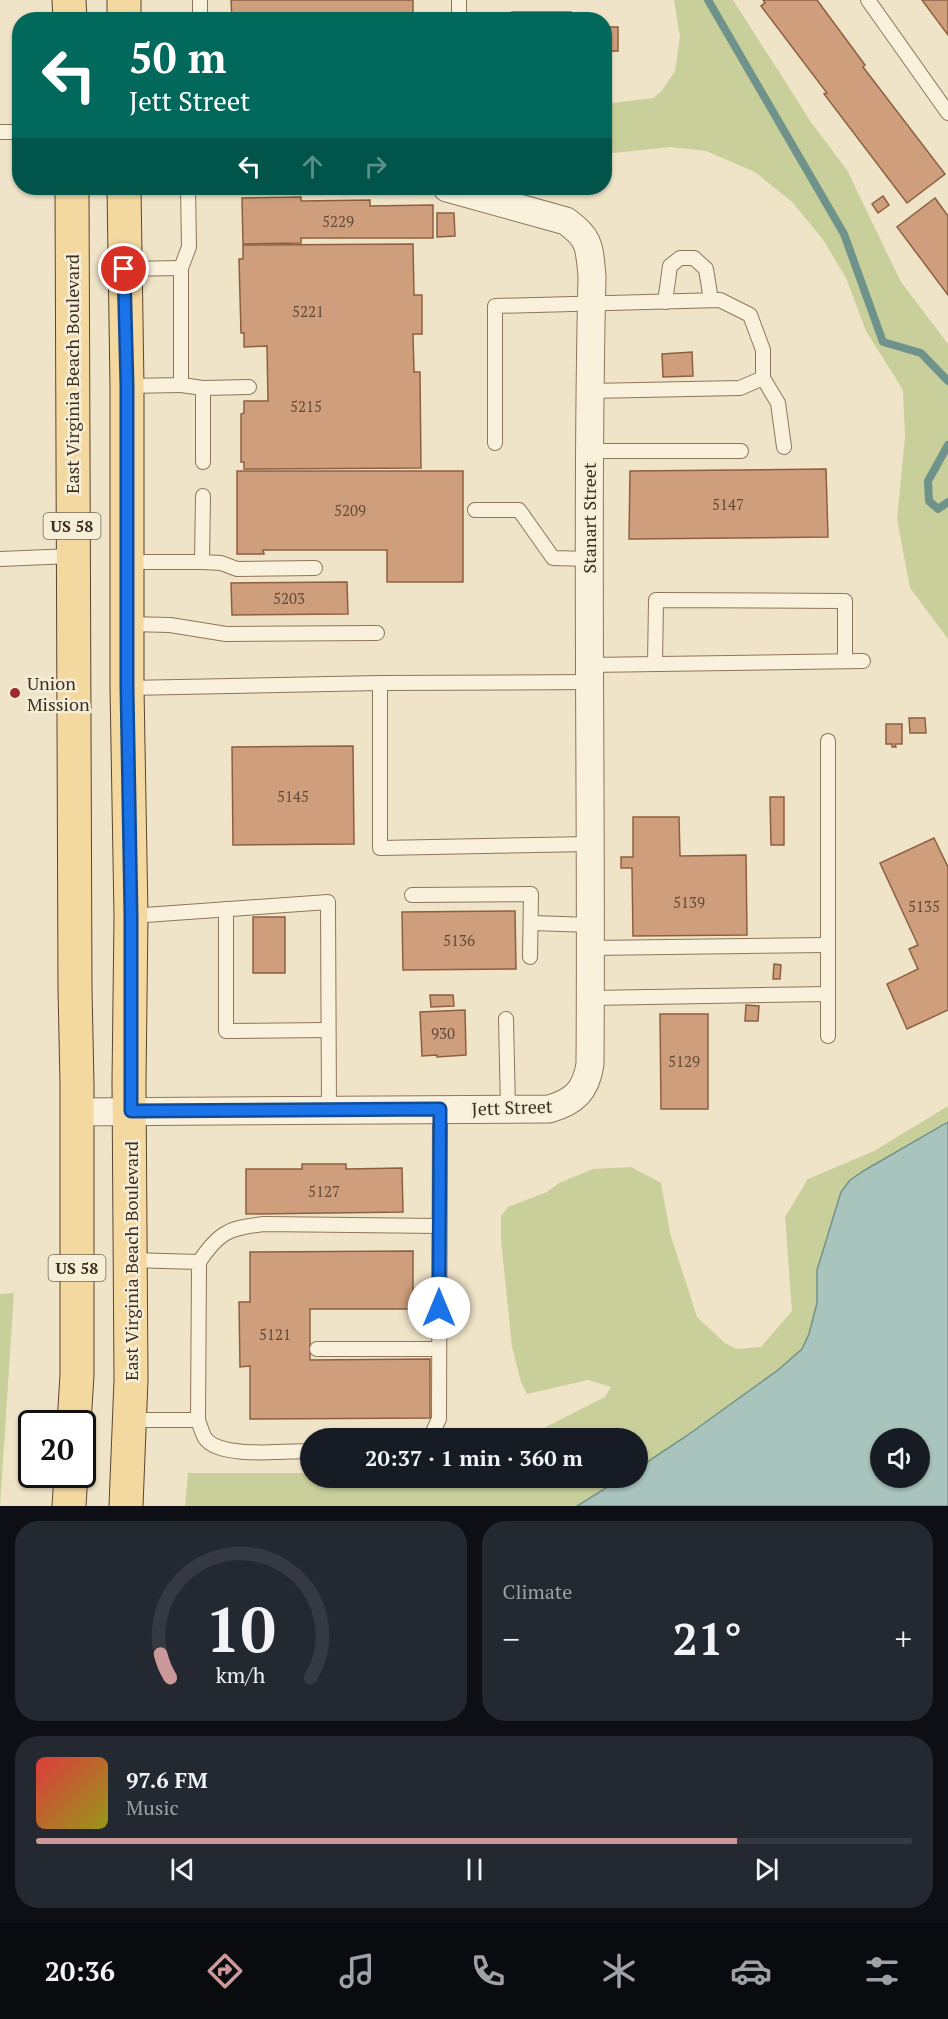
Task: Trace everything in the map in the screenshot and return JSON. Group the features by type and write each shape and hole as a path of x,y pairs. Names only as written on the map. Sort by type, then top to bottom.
{"main road":[{"name":"East Virginia Beach Boulevard","path":"72,195 76,1112 75,1410"},
{"name":"East Virginia Beach Boulevard","path":"124,195 131,916 130,1420 126,1506"},
{"path":"69,1506 70,1488"}],"street":[{"name":"Stanart Street","path":"472,195 566,221 579,231 589,244 592,276 589,560 591,936"},
{"name":"Jett Street","path":"76,1112 549,1109 565,1104 578,1095 588,1078 591,936"}],"lane":[{"path":"868,0 948,113"},
{"path":"181,385 181,268 189,247 188,195"},
{"path":"664,302 670,266 680,258 694,258 706,269 711,300"},
{"path":"124,269 181,268"},
{"path":"495,443 495,306 720,300 750,315 764,350 762,378 778,404 784,447"},
{"path":"590,391 740,388 762,378"},
{"path":"127,386 249,387"},
{"path":"203,388 203,462"},
{"path":"590,451 741,451"},
{"path":"202,562 203,496"},
{"path":"475,510 519,510 553,558 589,560"},
{"path":"0,559 72,556"},
{"path":"128,562 221,563 237,569 315,568"},
{"path":"655,664 656,600 845,601 845,662"},
{"path":"128,624 170,625 226,634 377,633"},
{"path":"127,688 380,683 590,674 655,664 863,661"},
{"path":"380,683 381,848 591,844"},
{"path":"828,741 828,1036"},
{"path":"412,895 531,894 530,957"},
{"path":"131,916 328,902 328,1110"},
{"path":"226,909 226,1030 328,1030"},
{"path":"532,923 591,936 828,945"},
{"path":"591,998 828,994"},
{"path":"506,1019 508,1109"},
{"path":"435,1428 439,1419 440,1109"},
{"path":"300,1451 235,1452 218,1449 206,1439 198,1420 199,1262 219,1236 240,1227 264,1224 439,1226"},
{"path":"130,1260 199,1262"},
{"path":"317,1349 439,1349"},
{"path":"130,1420 198,1420"}],"green space":[{"path":"674,0 733,0 811,122 847,170 901,282 948,344 948,639 910,588 897,519 905,437 903,390 866,331 846,278 822,238 792,202 755,172 706,151 670,147 612,153 612,103 653,98 661,92 675,71 680,37"},
{"path":"948,1106 948,1122 865,1170 817,1270 817,1303 809,1334 802,1349 778,1370 648,1461 648,1428 544,1428 605,1397 611,1387 588,1380 527,1394 521,1382 512,1347 501,1240 501,1216 508,1207 547,1192 559,1183 593,1169 631,1167 661,1183 670,1233 697,1317 725,1343 736,1349 761,1347 792,1311 785,1217 808,1179 874,1151"},
{"path":"14,1293 0,1506 0,1294"},
{"path":"188,1473 300,1473 300,1488 606,1488 577,1506 185,1506"}],"water":[{"path":"948,1122 948,1506 577,1506 606,1488 648,1488 648,1461 778,1370 802,1349 809,1334 817,1303 817,1270 841,1192 850,1180"}],"building":[{"path":"231,0 413,0 413,12 232,12"},
{"path":"763,0 817,0 865,65 863,67 945,174 907,203 761,6 765,3"},
{"path":"922,0 948,0 948,35"},
{"path":"612,27 618,27 618,51 612,51"},
{"path":"883,196 889,205 878,213 872,204"},
{"path":"301,197 301,201 370,200 370,206 433,205 433,238 301,238 301,243 243,244 242,198"},
{"path":"935,198 948,216 948,295 897,227"},
{"path":"437,213 454,213 455,236 437,237"},
{"path":"413,244 414,295 422,295 422,334 413,334 414,372 420,372 421,468 244,469 244,462 241,462 241,414 244,413 244,401 268,401 267,346 244,347 244,333 241,333 239,259 243,259 243,245"},
{"path":"692,352 693,376 663,377 662,354"},
{"path":"826,469 828,537 629,539 630,471"},
{"path":"237,471 463,471 463,582 387,582 387,550 263,550 264,554 237,554"},
{"path":"347,582 348,614 232,615 231,583"},
{"path":"909,718 925,718 926,733 910,733"},
{"path":"886,724 902,724 902,744 895,744 896,747 892,747 892,744 886,744"},
{"path":"353,746 354,844 233,845 232,747"},
{"path":"770,797 784,797 784,845 771,845"},
{"path":"633,817 679,817 680,856 746,855 747,935 633,936 632,868 621,868 621,857 633,857"},
{"path":"934,838 948,867 948,1010 907,1029 887,984 918,969 909,949 918,945 880,863"},
{"path":"515,911 516,969 403,970 402,912"},
{"path":"253,917 285,917 285,973 253,973"},
{"path":"774,964 781,965 780,979 773,979"},
{"path":"430,995 453,995 454,1006 431,1007"},
{"path":"746,1005 759,1006 758,1021 745,1021"},
{"path":"465,1010 466,1055 422,1056 420,1012"},
{"path":"660,1014 708,1014 708,1109 661,1109"},
{"path":"302,1164 346,1164 346,1169 402,1168 403,1212 246,1214 246,1169 302,1169"},
{"path":"413,1251 413,1309 310,1309 310,1360 430,1359 430,1418 250,1419 250,1366 240,1367 239,1302 250,1302 250,1252"}],"waterway":[{"path":"708,0 844,234 883,342 921,353 948,381"},
{"path":"948,445 928,481 929,501 938,509 948,502"}],"place":[{"name":"Union Mission","path":"15,693"}],"route":[{"path":"124,269 127,386 127,688 131,916 129,1083 131,1111 440,1109 439,1308"}]}
